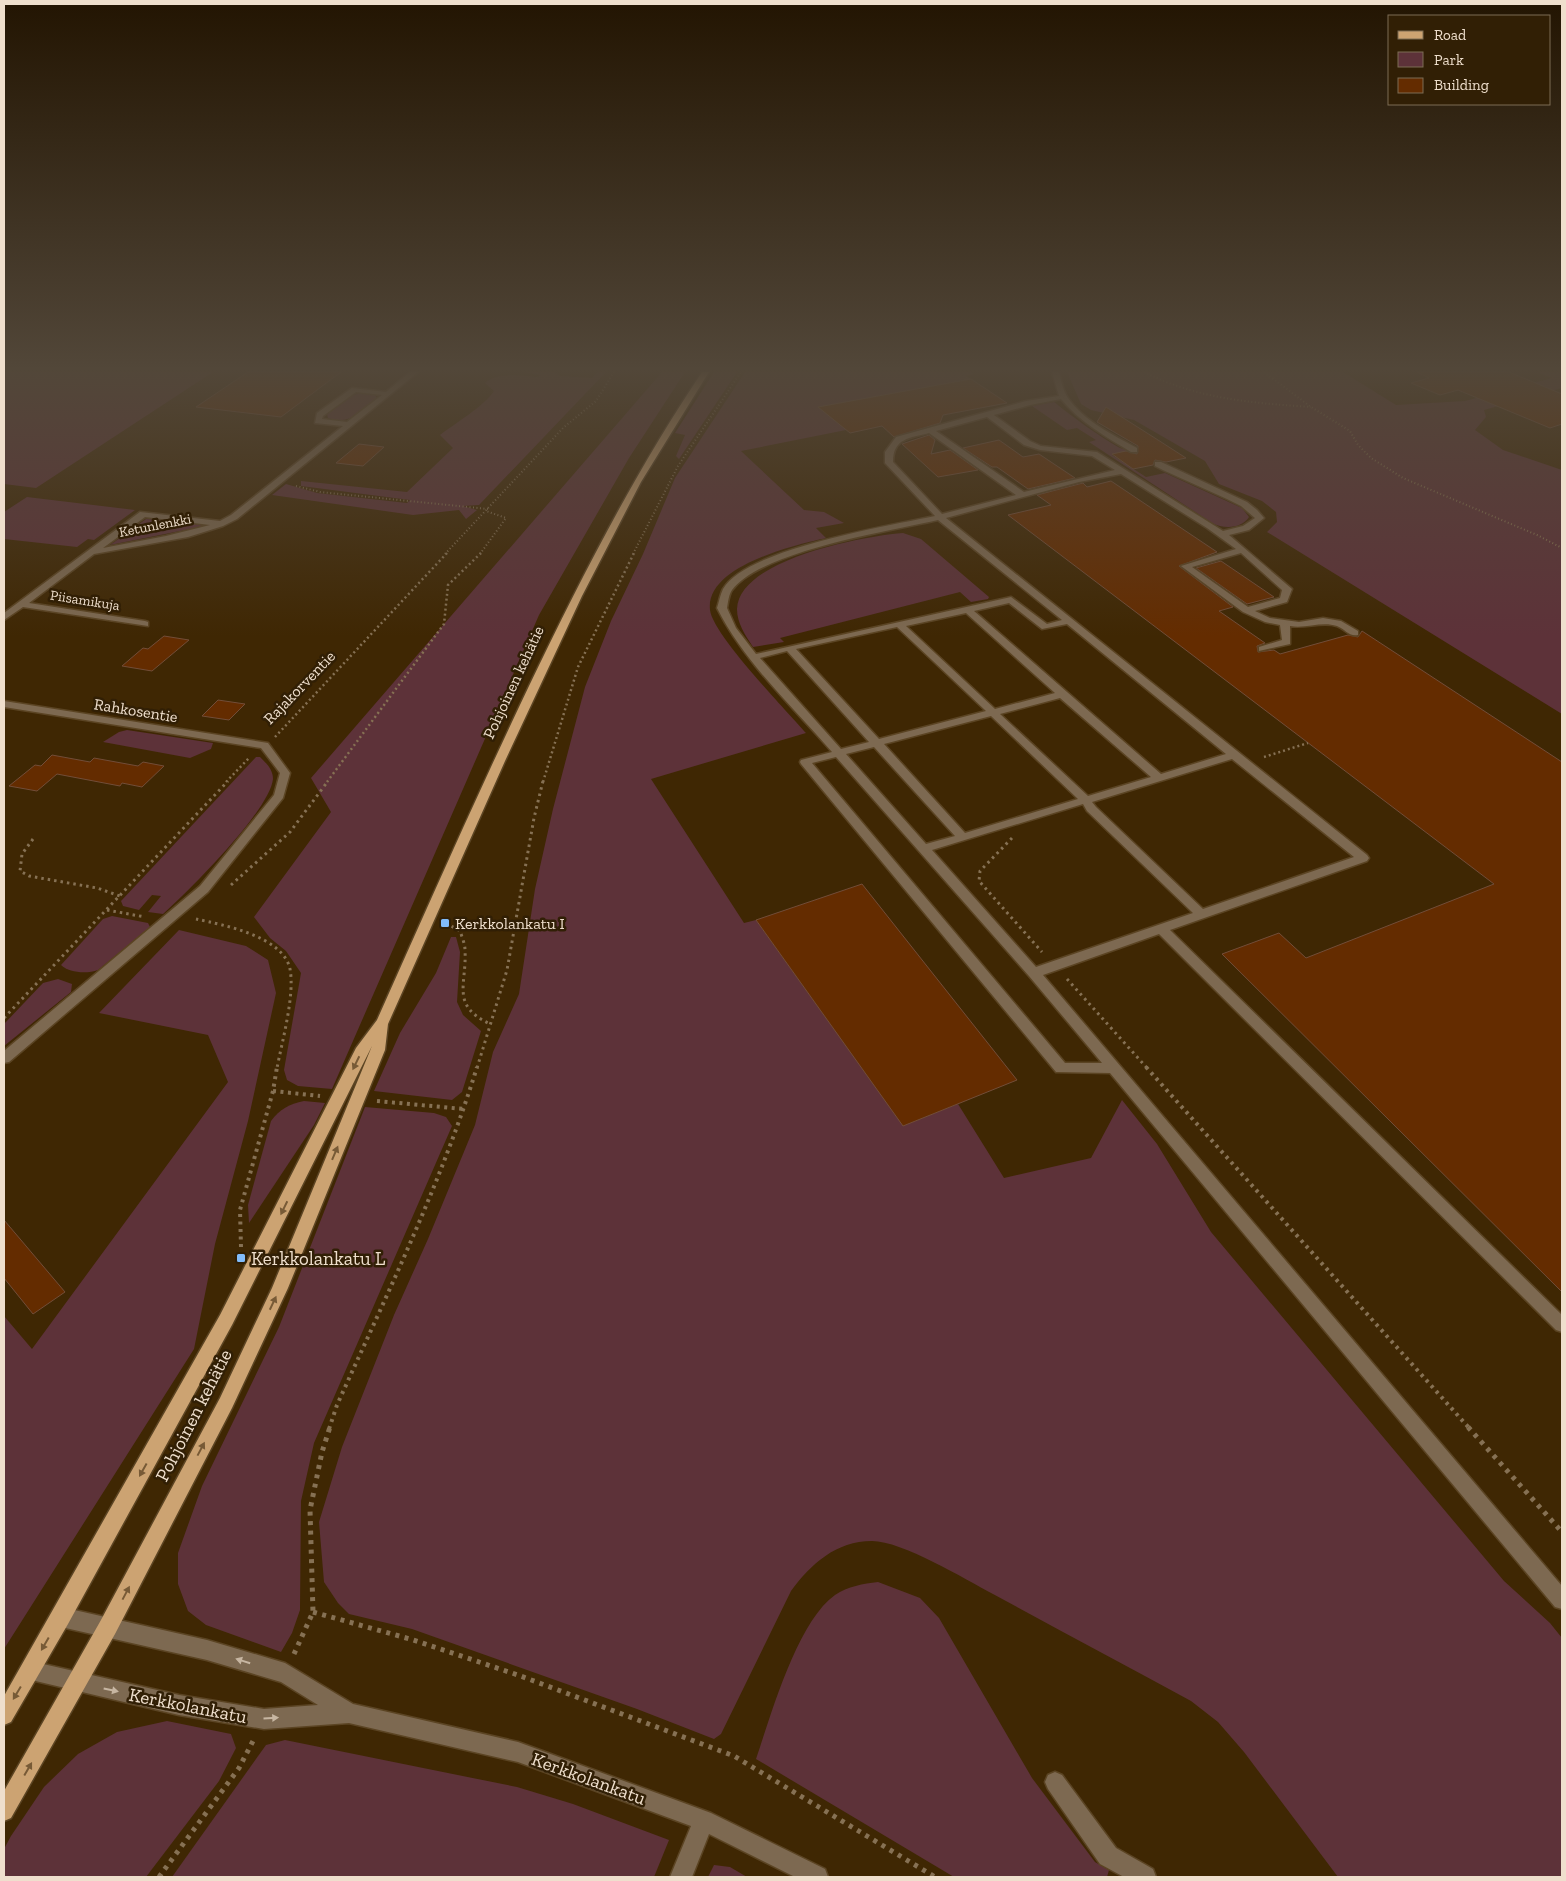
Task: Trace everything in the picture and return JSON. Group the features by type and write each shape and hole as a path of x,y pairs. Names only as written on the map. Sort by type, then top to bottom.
{"main road":[{"name":"Pohjoinen kehätie","path":"4,1715 61,1617 226,1320 364,1048 383,1022 502,753 580,589 635,484 650,460"},
{"name":"Pohjoinen kehätie","path":"4,1811 108,1627 226,1403 280,1288 378,1050 383,1022"}],"street":[{"name":"Ketunlenkki","path":"93,552 204,530 223,524 306,460"},
{"path":"889,460 889,463 931,504 940,517 1363,858 1034,973"},
{"path":"972,460 1022,495"},
{"path":"1104,460 1222,534 1286,588 1284,600 1246,610"},
{"path":"1158,464 1194,482 1244,503 1256,512 1260,518 1256,523 1246,528 1222,534"},
{"path":"1122,471 1078,480 940,517 797,550 765,562 742,575 727,590 722,608 732,628 754,657 1034,973 1562,1600"},
{"name":"Ketunlenkki","path":"4,617 144,514 223,524"},
{"path":"1243,550 1185,566 1246,610 1268,620 1299,625 1323,621 1341,624 1355,633"},
{"path":"754,657 1011,600 1045,627 1068,621"},
{"name":"Piisamikuja","path":"21,604 145,624"},
{"path":"967,609 1158,778"},
{"path":"1262,650 1287,642 1285,623"},
{"path":"899,624 1086,800 1091,809 1202,915"},
{"path":"789,648 963,837"},
{"path":"1062,694 805,762 1061,1068 1114,1068"},
{"name":"Rahkosentie","path":"4,704 264,745"},
{"name":"Rajakorventie","path":"4,1058 204,889 279,796 285,773 281,764 264,745"},
{"path":"924,849 1158,778 1239,759"},
{"path":"1162,928 1562,1326"},
{"name":"Kerkkolankatu","path":"61,1617 207,1650 285,1673 349,1714"},
{"name":"Kerkkolankatu","path":"30,1672 179,1704 264,1719 349,1714 518,1752 704,1820 817,1877"},
{"path":"1055,1782 1108,1856 1145,1877"},
{"path":"681,1877 704,1820"}],"path":[{"name":"Rajakorventie","path":"264,745 281,733 534,460"},
{"path":"285,1673 313,1612 310,1510 322,1452 337,1405 430,1197 464,1109 507,970 534,818 550,754 578,667 663,493 682,460"},
{"path":"1374,460 1403,478 1537,535 1562,548"},
{"path":"230,885 290,832 444,624 448,585 486,548 506,518 487,510 320,492 296,486 282,479"},
{"path":"1239,759 1308,743"},
{"path":"4,1018 264,745"},
{"path":"1017,832 1008,845 980,871 979,881 1562,1532"},
{"path":"33,839 26,846 19,863 20,872 29,876 97,888 120,896"},
{"path":"106,910 156,919 172,918"},
{"path":"201,912 194,918 241,929 263,940 282,954 290,968 291,988 273,1091 240,1210 241,1248"},
{"path":"446,923 460,932 465,949 463,1000 475,1017 490,1024"},
{"path":"273,1091 329,1096"},
{"path":"367,1100 464,1109"},
{"path":"313,1612 410,1639 518,1675 648,1722 734,1756 935,1877"},
{"path":"159,1877 240,1768 264,1719"}],"green space":[{"path":"4,460 79,460 36,488 4,484"},
{"path":"441,460 522,460 479,505 463,506 477,510 466,519 459,510 413,515 272,495 286,484 317,493 407,503 410,500 301,486 301,481 407,492"},
{"path":"586,460 628,460 539,615 332,1089 298,1086 287,1080 284,1070 301,973 286,951 270,938 254,917 331,812 311,778"},
{"path":"687,460 750,460 804,510 824,512 844,523 816,528 826,538 774,552 754,560 736,570 722,581 712,595 710,610 714,622 723,637 806,733 651,779 744,923 756,920 903,1125 958,1104 1004,1178 1091,1158 1122,1100 1157,1144 1211,1232 1504,1581 1550,1623 1562,1638 1562,1877 1338,1877 1244,1752 1218,1722 1191,1701 950,1571 900,1547 885,1543 872,1541 847,1545 816,1563 799,1581 791,1591 721,1734 714,1739 637,1709 412,1629 349,1614 338,1603 324,1582 319,1522 342,1447 394,1315 475,1125 493,1052 519,994 535,889 553,809 585,687 611,621 643,554 675,478"},
{"path":"1116,460 1119,460 1146,477 1165,473 1242,508 1249,517 1242,524 1232,527 1212,523"},
{"path":"1203,460 1532,460 1562,470 1562,714 1267,532 1277,522 1276,512 1262,501 1219,484"},
{"path":"27,497 135,510 94,540 88,539 77,547 4,539 4,512"},
{"path":"146,519 175,520 205,526 110,545"},
{"path":"903,533 921,539 989,597 988,599 971,602 960,592 780,638 784,642 753,647 740,624 737,609 743,592 758,576 806,553 861,539"},
{"path":"127,730 213,743 211,749 190,758 103,742 119,732"},
{"path":"256,757 260,757 269,766 273,779 268,793 258,810 227,849 191,888 163,914 148,912 161,896 152,895 139,910 123,906 121,901"},
{"path":"112,916 148,923 150,927 98,970 78,972 64,968 61,965 103,919"},
{"path":"179,930 246,946 268,960 276,993 248,1121 215,1244 194,1349 4,1649 4,1316 32,1349 228,1082 208,1035 99,1013"},
{"path":"451,937 456,937 460,952 457,1002 463,1015 481,1031 462,1092 452,1100 374,1091 400,1033 436,973"},
{"path":"58,979 72,984 71,992 4,1046 4,1024 43,983"},
{"path":"304,1101 325,1103 314,1125 249,1223 248,1205 271,1121 285,1108"},
{"path":"365,1107 434,1113 446,1117 452,1126 314,1443 301,1501 300,1610 292,1633 281,1652 206,1625 188,1611 178,1584 178,1553 202,1486 279,1327"},
{"path":"878,1582 920,1598 939,1618 1032,1778 1095,1862 1109,1870 1107,1877 954,1877 756,1759 797,1647 821,1608 835,1595 850,1587"},
{"path":"167,1721 231,1734 236,1748 219,1781 146,1877 4,1877 4,1849 11,1836 44,1787 78,1754 117,1732"},
{"path":"285,1740 517,1787 573,1804 669,1840 654,1877 172,1877 266,1745"},
{"path":"714,1865 730,1867 747,1877 708,1877"}],"building":[{"path":"340,460 370,460 363,466 336,463"},
{"path":"919,460 964,460 978,470 938,477"},
{"path":"981,460 1048,460 1075,478 1028,489 997,467 992,467"},
{"path":"1120,460 1177,460 1166,462 1155,460 1153,465 1133,469"},
{"path":"1111,481 1217,552 1179,566 1233,607 1219,611 1265,643 1257,646 1258,652 1274,650 1280,654 1348,635 1358,637 1362,631 1562,762 1562,1292 1222,954 1279,933 1306,958 1494,884 1008,515 1051,505 1037,495 1083,483 1087,487"},
{"path":"1221,561 1274,597 1247,604 1196,568"},
{"path":"164,636 189,640 152,671 122,666 143,648 148,649"},
{"path":"218,700 245,704 229,720 202,716"},
{"path":"52,755 90,762 94,758 138,766 143,762 164,766 142,787 122,783 120,786 57,774 37,791 9,786 35,765 41,766"},
{"path":"862,884 1017,1080 903,1126 756,920"},
{"path":"4,1220 65,1292 33,1314 4,1278"}],"place":[{"name":"Kerkkolankatu I","path":"445,923"},
{"name":"Kerkkolankatu L","path":"241,1258"}]}
